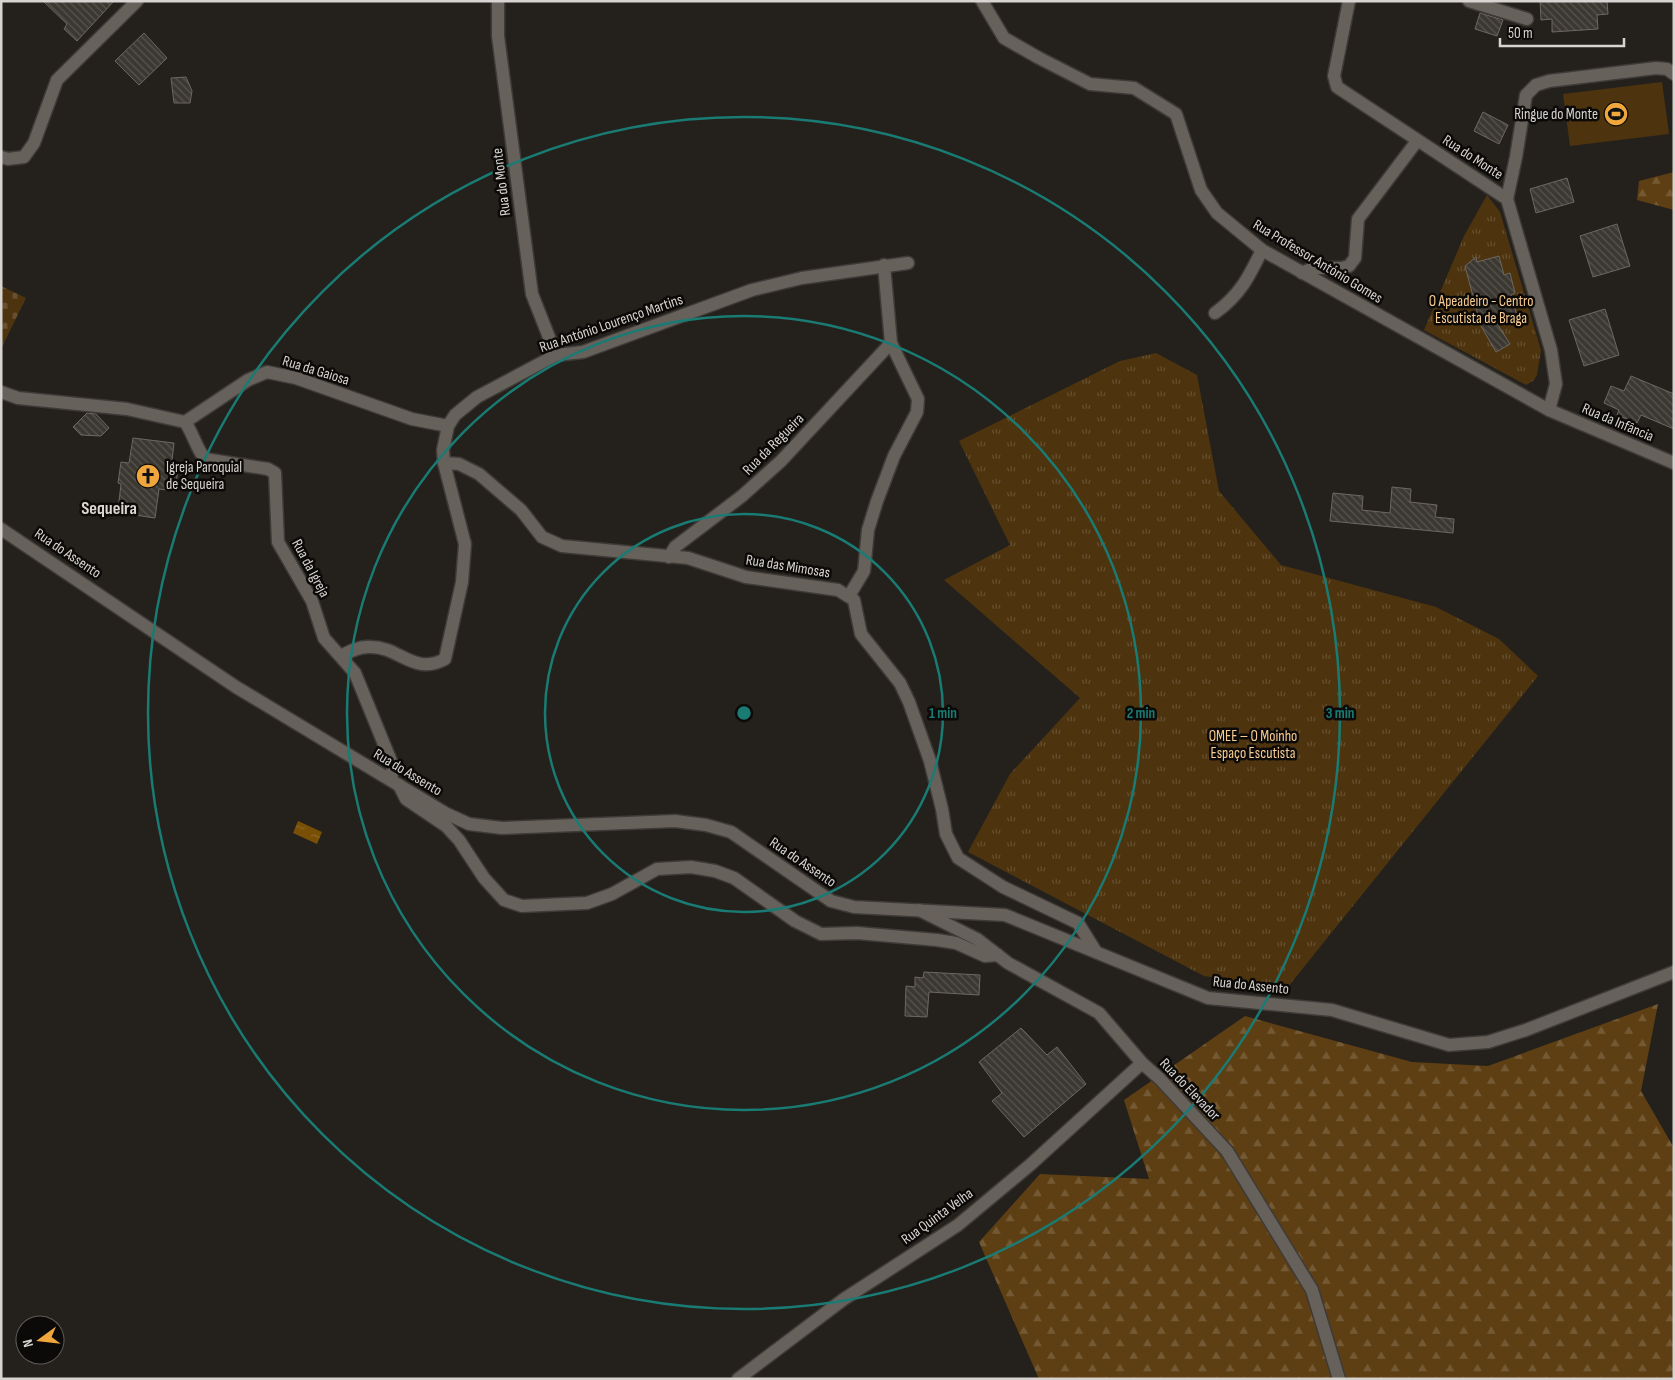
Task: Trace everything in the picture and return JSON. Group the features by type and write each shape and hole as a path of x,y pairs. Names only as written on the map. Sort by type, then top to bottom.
{"street":[{"path":"1,157 8,159 24,156 34,143 57,80 137,1"},
{"name":"Rua do Monte","path":"498,1 498,36 532,294 556,355"},
{"name":"Rua Professor António Gomes","path":"982,1 1004,38 1090,84 1134,88 1176,114 1201,190 1217,214 1262,250 1549,410"},
{"name":"Rua do Monte","path":"1349,1 1334,82 1337,87 1507,199 1551,350 1556,384 1549,410"},
{"path":"1469,1 1527,19"},
{"path":"1507,199 1526,95 1536,85 1549,81 1656,68 1667,68 1674,74"},
{"path":"1302,274 1313,268 1342,268 1350,266 1355,258 1358,220 1417,141"},
{"path":"1215,313 1233,300 1243,286 1262,250"},
{"name":"Rua António Lourenço Martins","path":"341,656 354,649 372,646 388,650 421,666 436,664 445,659 462,582 465,544 444,463 443,450 448,426 454,415 477,397 556,355 583,352 752,290 802,278 908,263"},
{"path":"884,265 892,343 916,392 918,398 917,412 894,456 877,501 868,530 864,572 849,596 854,600 861,634 900,683 909,702 930,761 942,808 946,834 958,858 1003,887 1078,923 1096,952"},
{"name":"Rua da Regueira","path":"669,557 675,547 742,496 782,461 892,343"},
{"name":"Rua da Gaiosa","path":"185,422 248,380 267,372 296,378 412,419 448,426"},
{"path":"1,392 18,398 128,409 185,422"},
{"name":"Rua da Infância","path":"1549,410 1674,463"},
{"name":"Rua da Igreja","path":"185,422 194,435 199,452 205,459 268,469 275,473 277,478 278,542 312,601 324,638 355,673 394,766 395,783"},
{"name":"Rua das Mimosas","path":"444,463 459,464 479,474 521,510 542,537 562,546 688,558 746,577 838,590 849,596"},
{"name":"Rua do Assento","path":"1,529 236,687 445,813 469,824 502,828 675,821 706,825 731,832 831,901 854,907 1005,915 1208,998 1332,1010 1448,1045 1488,1042 1526,1030 1674,972"},
{"path":"395,783 406,799 446,826 459,840 484,878 504,900 522,906 587,902 612,894 657,869 690,867 715,871 734,878 795,921 821,934 857,933 937,940 956,943 985,956 998,955"},
{"name":"Rua do Elevador","path":"919,910 978,939 1008,963 1099,1013 1142,1063 1160,1079 1227,1151 1312,1290 1339,1379"},
{"name":"Rua Quinta Velha","path":"738,1379 775,1349 844,1299 958,1225 1030,1165 1142,1063"}],"green space":[{"name":"Ringue do Monte","path":"1662,82 1669,134 1570,146 1563,94"},
{"path":"1674,172 1674,210 1637,200 1639,181"},
{"name":"O Apeadeiro - Centro Escutista de Braga","path":"1487,195 1500,212 1541,350 1537,375 1533,381 1526,385 1424,330 1464,236"},
{"path":"1,286 26,298 1,349"},
{"name":"OMEE – O Moinho Espaço Escutista","path":"1156,353 1197,375 1219,491 1281,565 1436,607 1499,639 1538,676 1287,988 1204,976 968,852 1010,774 1080,698 944,580 1010,545 959,441 1120,361"},
{"path":"1658,1004 1641,1091 1674,1148 1674,1379 1039,1379 979,1242 1040,1174 1149,1179 1124,1100 1245,1016 1412,1062 1488,1066"}],"water":[{"path":"298,821 322,832 317,844 293,833"}],"building":[{"path":"43,1 114,1 77,41 64,29 67,24"},
{"path":"1540,1 1607,1 1608,14 1597,15 1598,29 1552,32 1552,19 1541,20"},
{"path":"1480,13 1503,20 1497,36 1475,29"},
{"path":"144,33 167,58 139,85 115,61"},
{"path":"186,77 192,91 190,103 174,103 171,78"},
{"path":"1483,112 1508,125 1499,144 1474,131"},
{"path":"1567,178 1574,202 1536,213 1530,189"},
{"path":"1617,224 1630,266 1593,277 1580,236"},
{"path":"1499,256 1504,275 1510,273 1515,293 1511,295 1517,316 1496,322 1510,344 1496,352 1481,326 1465,266 1476,257 1477,262"},
{"path":"1605,309 1619,355 1584,366 1569,320"},
{"path":"1631,376 1674,394 1674,429 1641,415 1637,423 1617,415 1619,410 1604,403 1611,386 1624,391"},
{"path":"87,413 96,414 109,428 101,436 81,435 73,427"},
{"name":"Igreja Paroquial de Sequeira","path":"133,438 174,443 171,469 178,469 175,491 159,489 155,518 128,514 128,511 118,510 121,484 118,483 121,462 129,463"},
{"path":"1392,487 1411,489 1410,502 1437,505 1435,517 1454,519 1453,533 1330,521 1333,493 1363,496 1362,510 1390,513"},
{"path":"924,972 980,975 979,995 929,992 927,1017 905,1016 906,986 915,987 915,977 923,978"},
{"path":"1021,1028 1047,1055 1057,1047 1086,1084 1024,1137 992,1101 1002,1093 979,1062"}],"place":[{"name":"Ringue do Monte","path":"1616,114"},
{"name":"Igreja Paroquial de Sequeira","path":"148,476"}],"district":[{"name":"Sequeira","path":"109,508"}]}
